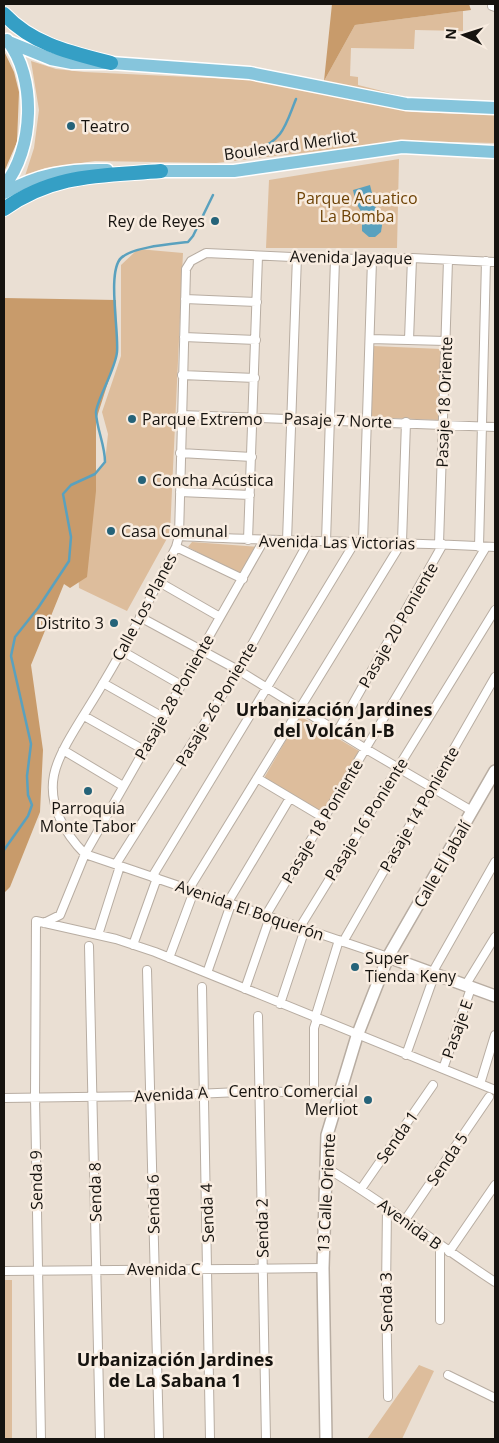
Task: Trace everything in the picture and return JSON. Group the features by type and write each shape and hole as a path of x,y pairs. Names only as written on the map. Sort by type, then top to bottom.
{"highway":[{"path":"4,14 29,35 50,46 111,63"},
{"path":"4,209 31,192 64,180 161,171"}],"main road":[{"path":"6,39 61,61 250,73 406,104 495,108"},
{"path":"4,186 23,146 28,110 22,74 6,39"},
{"name":"Boulevard Merliot","path":"4,193 30,180 59,172 82,170 234,171 402,147 495,152"},
{"name":"Calle El Jabalí","path":"388,957 495,771"},
{"name":"Avenida El Boquerón","path":"388,957 432,975 495,996"},
{"name":"13 Calle Oriente","path":"326,1439 323,1268 327,1135 357,1036 388,957"}],"street":[{"name":"Avenida Jayaque","path":"206,252 335,259 412,258 495,262"},
{"name":"Calle Los Planes","path":"85,854 66,832 60,819 55,805 53,777 63,750 122,651 176,547 179,536 182,375 187,265 195,257 206,252"},
{"path":"248,540 254,418 258,256"},
{"path":"287,541 296,256"},
{"path":"409,340 412,258"},
{"path":"326,542 335,259"},
{"path":"133,945 154,877 267,688 359,542 367,421 372,260"},
{"name":"Pasaje 18 Oriente","path":"441,544 448,260"},
{"path":"482,547 482,427 486,261"},
{"path":"185,299 256,302"},
{"path":"184,337 256,340"},
{"path":"370,339 446,341"},
{"path":"182,375 255,378"},
{"name":"Pasaje 7 Norte","path":"181,415 406,422 495,427"},
{"path":"169,958 191,890 257,778 402,542 406,422"},
{"path":"180,453 252,457"},
{"path":"180,492 250,495"},
{"name":"Avenida Las Victorias","path":"179,536 248,540 402,542 495,547"},
{"name":"Pasaje 28 Poniente","path":"40,922 60,915 85,854 264,540"},
{"name":"Pasaje 26 Poniente","path":"98,935 119,865 238,670 310,541"},
{"name":"Pasaje 20 Poniente","path":"337,732 441,544"},
{"path":"176,547 243,579"},
{"name":"Pasaje 18 Poniente","path":"245,989 268,916 482,547"},
{"path":"159,582 220,618"},
{"name":"Pasaje 16 Poniente","path":"280,1004 303,928 495,610"},
{"path":"140,617 238,670 337,732 472,811"},
{"path":"122,651 181,685"},
{"name":"Pasaje 14 Poniente","path":"314,1092 314,1028 341,941 495,677"},
{"path":"103,683 163,717"},
{"path":"84,716 144,750"},
{"path":"63,750 123,786"},
{"path":"257,778 324,818"},
{"path":"207,974 230,903 290,798"},
{"name":"Avenida El Boquerón","path":"85,854 388,957"},
{"path":"406,1055 432,975 495,862"},
{"path":"40,922 98,935 169,958 357,1036 495,1090"},
{"name":"Senda 9","path":"40,922 35,1097 41,1439"},
{"name":"Pasaje E","path":"443,1069 468,987 495,937"},
{"name":"Senda 8","path":"90,946 100,1439"},
{"name":"Senda 6","path":"147,970 158,1439"},
{"name":"Senda 4","path":"202,987 203,1092 209,1269 210,1439"},
{"name":"Senda 2","path":"258,1016 266,1439"},
{"path":"480,1084 495,1035"},
{"name":"Senda 1","path":"361,1189 433,1085"},
{"name":"Avenida A","path":"4,1098 151,1096 203,1092 259,1091 338,1094"},
{"name":"Senda 5","path":"405,1220 489,1097"},
{"name":"Avenida B","path":"325,1168 361,1189 440,1246 495,1282"},
{"path":"449,1252 495,1185"},
{"name":"Senda 3","path":"387,1208 388,1397"},
{"path":"440,1246 440,1320"},
{"name":"Avenida C","path":"4,1271 262,1267 323,1268"},
{"path":"448,1375 495,1398"}],"green space":[{"path":"463,11 463,31 415,30 414,49 351,48 350,76 358,77 358,85 410,98 406,100 324,81 355,25"},
{"path":"31,61 56,69 84,72 253,80 412,112 495,115 495,143 407,141 216,163 95,161 45,168 25,176 34,148 39,110"},
{"name":"Parque Acuatico La Bomba","path":"399,159 397,248 266,248 269,180"},
{"name":"Parque Extremo","path":"138,249 183,253 170,533 127,611 79,588 75,515 78,491 105,462 108,434 102,412 121,356 121,265"},
{"path":"373,346 441,349 439,420 370,417"},
{"path":"192,542 258,547 241,576 188,547"},
{"path":"300,716 359,751 322,813 264,778"},
{"path":"4,1280 12,1280 12,1439 4,1439"},
{"path":"419,1365 434,1371 402,1439 367,1439"}],"shaded area":[{"path":"332,4 469,4 471,10 355,25 324,81"},
{"path":"4,51 14,72 19,92 17,142 4,172"},
{"path":"4,298 116,300 117,354 96,420 96,491 87,577 70,588 64,584 31,665 43,750 40,812 10,887 4,893"}],"water":[{"path":"370,185 376,209 383,219 381,232 375,237 369,237 362,231 362,213 356,203 353,190"}],"waterway":[{"path":"255,151 272,142 282,131 296,99"},
{"path":"4,850 28,816 32,805 28,795 27,776 31,744 11,656 15,637 38,608 69,561 71,537 63,494 71,485 95,474 105,462 96,413 117,352 114,302 117,265 121,258 134,251 188,242 193,236 213,195"}],"place":[{"name":"Teatro","path":"71,126"},
{"name":"Rey de Reyes","path":"215,221"},
{"name":"Parque Extremo","path":"132,419"},
{"name":"Concha Acústica","path":"142,480"},
{"name":"Casa Comunal","path":"111,531"},
{"name":"Distrito 3","path":"114,623"},
{"name":"Parroquia Monte Tabor","path":"88,791"},
{"name":"Super Tienda Keny","path":"355,967"},
{"name":"Centro Comercial Merliot","path":"368,1100"}],"district":[{"name":"Urbanización Jardines del Volcán I-B","path":"334,720"},
{"name":"Urbanización Jardines de La Sabana 1","path":"175,1370"}]}
